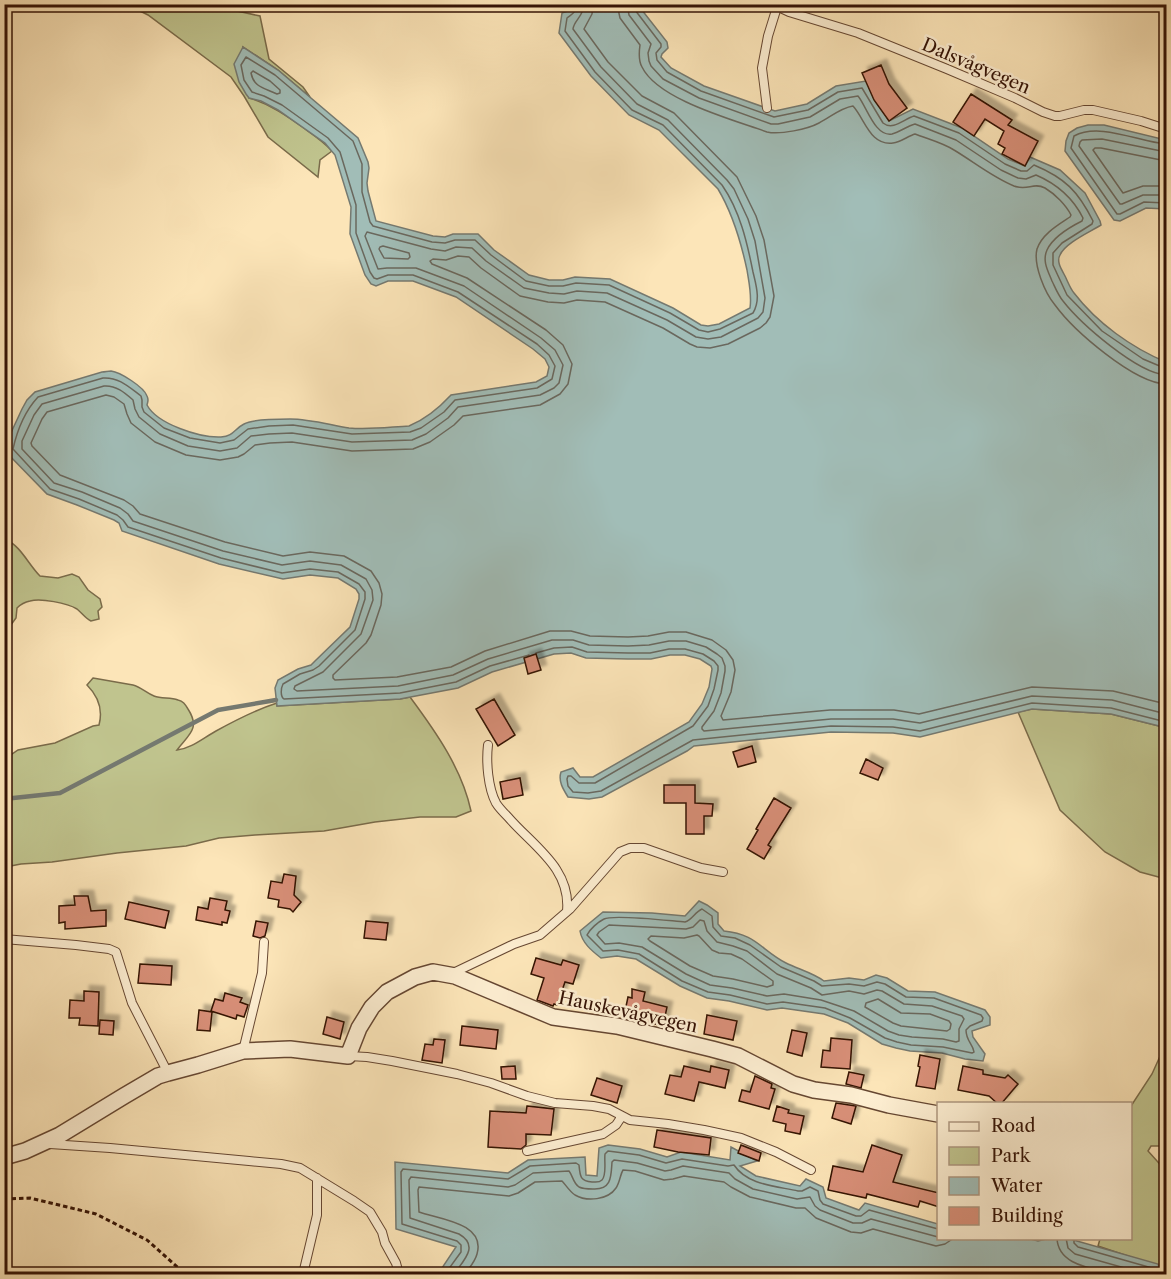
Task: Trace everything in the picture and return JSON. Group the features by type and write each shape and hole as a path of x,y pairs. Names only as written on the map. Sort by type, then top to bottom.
{"street":[{"name":"Hauskevågvegen","path":"348,1056 359,1028 372,1007 387,992 415,976 433,972 449,975 491,990 553,1017 617,1026 712,1049 738,1056 793,1084 937,1114"},
{"path":"4,1157 60,1136 124,1095 168,1073 243,1051 290,1049 348,1056"}],"lane":[{"name":"Dalsvågvegen","path":"767,108 762,68 774,6 858,33 1055,116 1093,110 1167,129"},
{"path":"488,745 490,789 497,805 559,873 566,887 567,911"},
{"path":"449,975 514,944 540,935 567,911 620,852 630,848 644,848 700,867 723,872"},
{"path":"4,939 76,945 116,952 132,1003 168,1073"},
{"path":"243,1051 262,973 264,942"},
{"path":"348,1056 392,1061 457,1074 555,1103 609,1109 630,1120 695,1128 741,1138 776,1152 811,1170"},
{"path":"528,1151 603,1134 616,1125 620,1115"},
{"path":"43,1143 281,1164 300,1168 370,1212 382,1232 399,1275"},
{"path":"303,1275 317,1215 317,1178"}],"path":[{"path":"4,1199 30,1198 96,1214 147,1240 185,1275"}],"green space":[{"path":"128,5 210,5 260,16 269,59 303,87 310,97 278,70 243,47 249,98 285,115 332,151 320,160 318,177 268,137 231,77 148,15"},
{"path":"5,539 20,551 40,576 58,578 72,574 79,577 88,590 100,599 102,607 98,611 99,619 91,621 77,609 67,605 35,600 17,608 16,618 8,629 5,627"},
{"path":"93,678 133,685 154,696 183,702 192,716 193,727 189,736 177,750 193,745 238,719 277,703 277,706 410,697 455,766 471,811 456,817 420,817 324,831 219,838 186,846 5,867 5,759 18,750 55,743 99,725 99,703 87,685"},
{"path":"1032,709 1111,714 1166,729 1166,879 1140,872 1105,852 1060,810 1018,712"},
{"path":"1166,1043 1166,1146 1151,1146 1148,1151 1166,1171 1166,1269 1098,1246 1100,1240 1132,1240 1132,1104 1152,1074"}],"water":[{"path":"571,5 638,5 667,42 668,48 661,57 671,68 704,86 775,111 807,104 836,86 866,81 889,121 913,109 962,128 1008,159 1025,166 1030,157 1060,170 1085,193 1101,225 1072,242 1063,251 1059,260 1061,269 1074,293 1104,324 1141,350 1166,362 1166,729 1111,714 1032,709 920,737 893,733 831,732 694,746 602,797 589,799 568,797 561,782 561,772 573,768 580,777 593,777 689,722 702,704 709,687 711,666 700,659 685,655 628,659 586,658 571,653 554,654 492,672 458,688 400,699 277,706 275,688 278,680 311,665 350,627 359,599 356,589 338,578 310,575 283,579 219,564 122,531 119,523 114,520 47,494 6,452 9,437 22,409 35,392 102,372 115,372 137,384 145,392 148,399 147,405 152,412 169,424 212,437 229,435 248,422 266,420 305,420 357,429 409,426 432,413 451,395 536,382 547,376 549,367 545,359 456,297 413,281 388,281 376,286 371,284 365,275 350,234 351,207 335,155 325,143 278,110 261,101 249,98 239,82 234,64 243,47 278,70 358,138 368,162 368,191 376,221 433,236 478,234 494,250 529,275 549,280 575,277 610,279 673,308 701,325 719,324 750,308 750,289 742,249 732,218 718,189 659,130 629,115 591,76 559,33 562,13 568,11"},
{"path":"1088,125 1104,125 1166,140 1166,209 1146,208 1120,221 1114,220 1065,151 1069,133"},
{"path":"699,901 718,913 718,924 724,931 744,935 777,958 824,981 849,978 864,980 876,975 887,978 908,991 935,992 985,1010 990,1017 990,1025 972,1031 973,1037 985,1054 983,1061 942,1053 910,1051 882,1044 848,1023 824,1014 782,1008 767,1010 707,998 680,986 636,959 617,956 601,958 588,946 581,935 580,931 603,912 685,916"},
{"path":"608,1145 640,1149 667,1157 681,1152 730,1160 731,1147 757,1161 740,1166 756,1176 800,1186 806,1179 823,1187 826,1198 859,1210 865,1203 937,1224 937,1240 1074,1240 1158,1264 1159,1267 1166,1269 1166,1274 438,1274 456,1247 396,1229 395,1162 508,1173 528,1160 585,1157 586,1175 597,1176 599,1148"}],"building":[{"path":"881,65 889,84 907,108 889,121 874,100 862,73"},
{"path":"971,94 1012,120 1008,125 1038,141 1025,166 1002,154 1005,148 998,144 1004,131 985,119 974,136 953,122"},
{"path":"536,654 541,670 528,674 524,658"},
{"path":"494,699 515,735 498,746 476,709"},
{"path":"752,746 756,762 738,767 733,752"},
{"path":"866,759 883,768 878,780 860,773"},
{"path":"520,778 523,795 503,799 500,782"},
{"path":"664,785 695,785 695,803 713,804 712,816 704,816 704,834 686,834 686,803 664,803"},
{"path":"774,798 791,808 768,845 771,847 764,859 747,849"},
{"path":"284,874 296,876 294,895 301,902 293,912 290,909 278,907 279,900 268,898 271,881 282,883"},
{"path":"74,896 88,896 91,911 106,910 106,926 65,929 65,922 59,923 59,906 75,905"},
{"path":"210,898 227,901 225,910 230,911 227,923 222,922 222,925 196,920 198,907 208,909"},
{"path":"129,902 169,911 165,928 125,919"},
{"path":"256,921 268,923 265,936 260,938 253,936"},
{"path":"366,921 388,923 386,940 364,938"},
{"path":"536,958 561,965 563,960 579,965 573,984 565,982 557,1005 553,1006 537,1000 544,978 531,974"},
{"path":"140,964 172,966 171,985 138,983"},
{"path":"632,989 645,992 643,1001 667,1007 663,1026 624,1016 628,997 632,998"},
{"path":"84,991 99,992 98,1026 79,1025 80,1018 69,1018 70,1000 84,1001"},
{"path":"225,993 242,998 240,1002 248,1005 244,1017 237,1015 236,1019 211,1011 215,999 223,1001"},
{"path":"199,1010 212,1012 210,1031 197,1030"},
{"path":"707,1015 737,1021 733,1040 704,1034"},
{"path":"327,1017 344,1022 340,1039 323,1034"},
{"path":"100,1020 114,1021 113,1035 99,1034"},
{"path":"462,1026 498,1030 496,1049 460,1045"},
{"path":"792,1030 807,1033 802,1056 787,1052"},
{"path":"831,1038 852,1040 850,1069 821,1067 823,1050 830,1051"},
{"path":"434,1039 445,1040 442,1063 422,1060 425,1044 433,1045"},
{"path":"920,1055 940,1059 935,1089 916,1086"},
{"path":"515,1066 516,1079 502,1079 501,1067"},
{"path":"684,1066 710,1072 711,1066 729,1070 725,1088 699,1082 694,1101 665,1094 670,1075 681,1077"},
{"path":"963,1066 983,1070 983,1074 1005,1078 1008,1075 1018,1084 1003,1102 996,1102 989,1096 958,1090"},
{"path":"849,1072 864,1075 861,1088 846,1084"},
{"path":"755,1076 772,1084 771,1088 775,1089 769,1109 739,1101 742,1090 750,1092"},
{"path":"597,1078 622,1086 617,1103 591,1095"},
{"path":"836,1103 856,1106 851,1124 832,1118"},
{"path":"527,1106 554,1109 551,1135 526,1134 526,1145 521,1149 488,1147 490,1111 526,1113"},
{"path":"777,1106 789,1110 788,1113 804,1116 800,1134 785,1131 786,1124 773,1121"},
{"path":"657,1130 711,1138 709,1155 654,1147"},
{"path":"741,1145 761,1153 759,1161 738,1153"},
{"path":"872,1145 902,1155 893,1182 937,1193 937,1206 920,1201 918,1207 867,1194 866,1198 828,1190 833,1166 863,1172"}],"waterway":[{"path":"4,799 60,793 218,710 276,700"}]}
